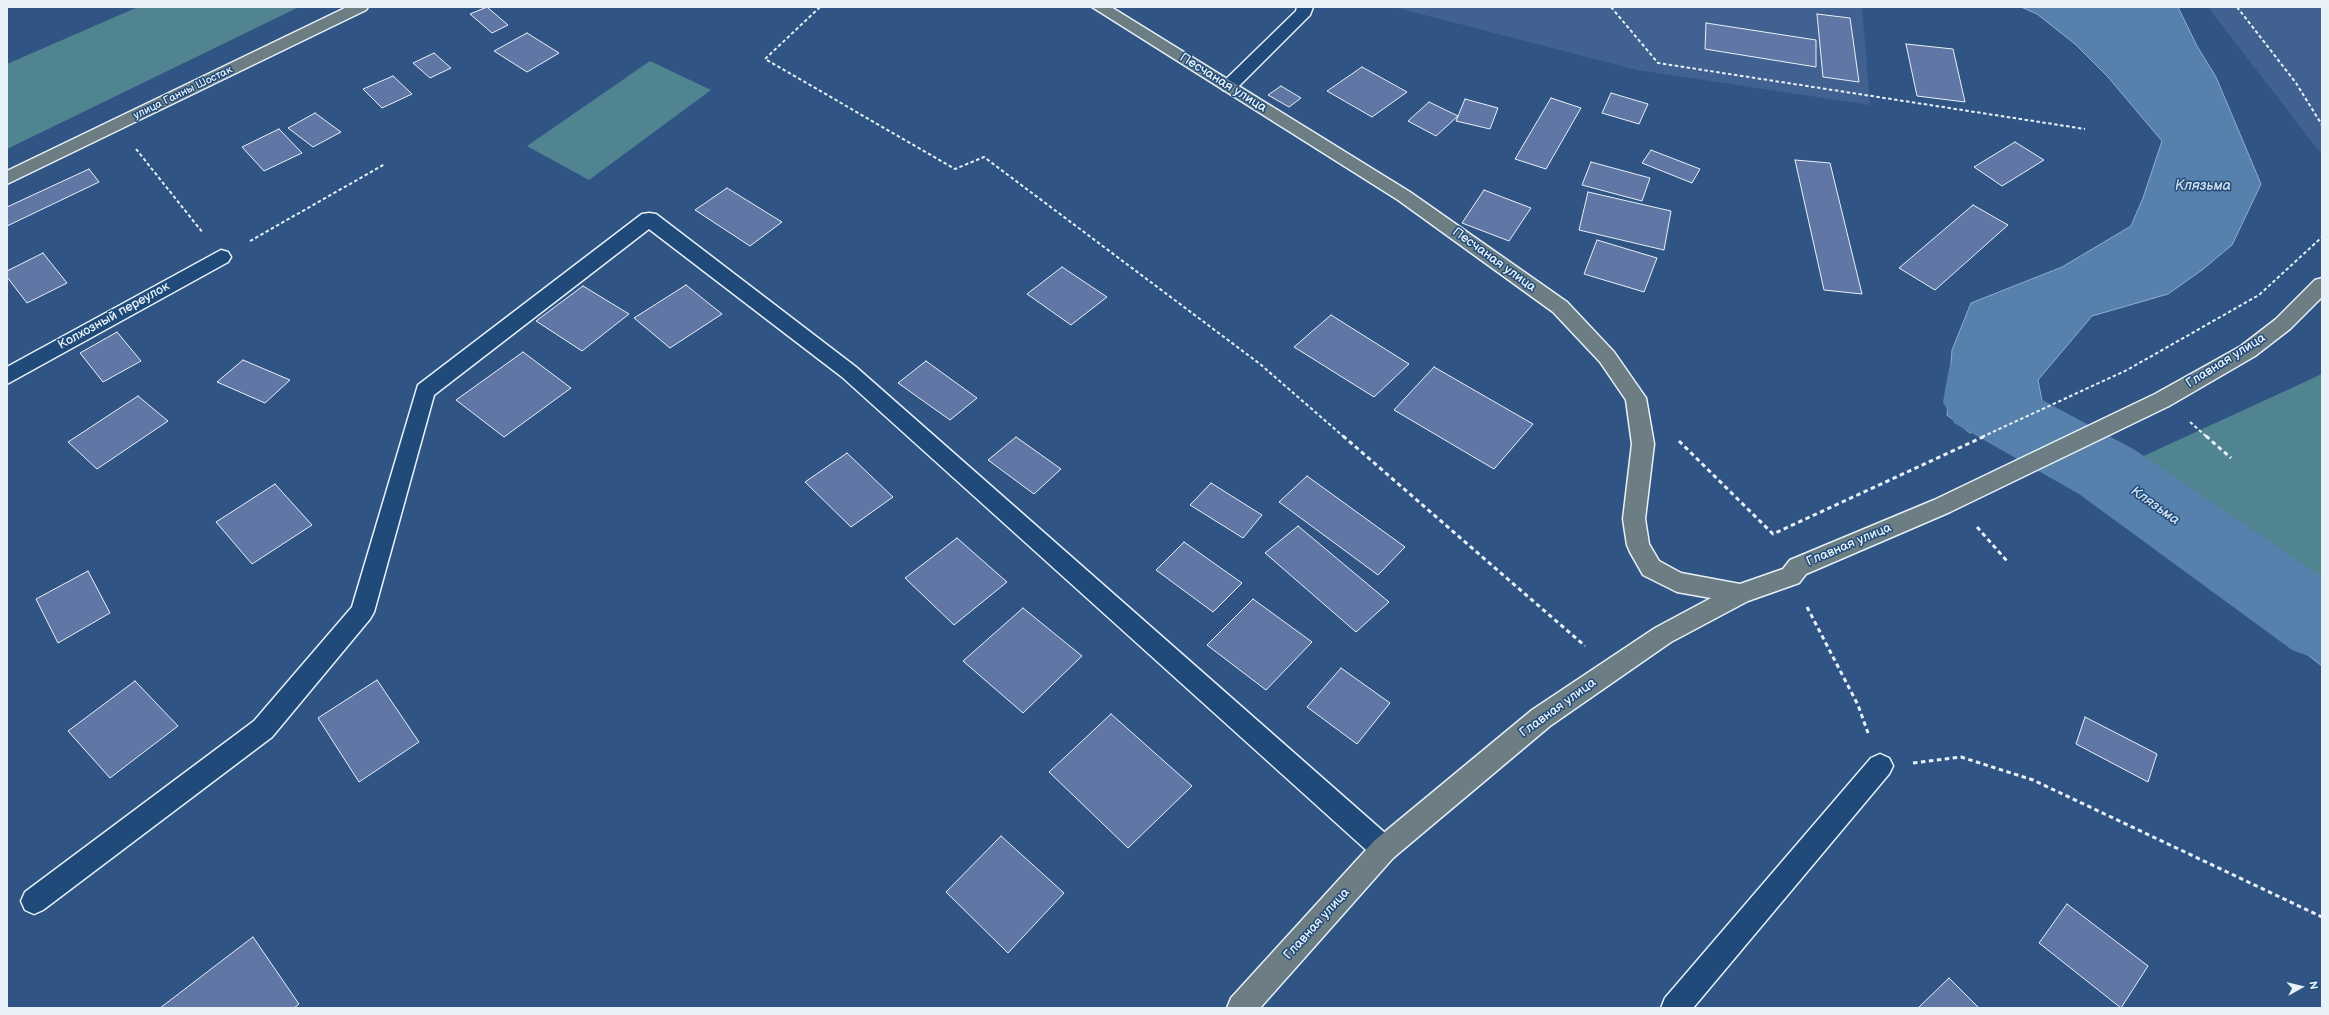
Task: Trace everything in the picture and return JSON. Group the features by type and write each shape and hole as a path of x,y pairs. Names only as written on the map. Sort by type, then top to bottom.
{"main road":[{"name":"улица Ганны Шостак","path":"7,178 360,7"},
{"name":"Песчаная улица","path":"1100,7 1404,196 1560,308 1607,357 1636,398 1643,444 1634,519 1638,545 1651,568 1677,582 1740,594"},
{"name":"Главная улица","path":"1241,1008 1384,850 1541,718 1663,635 1740,594 1791,576 1798,567 1942,506 2162,400 2248,351 2283,324 2322,285"}],"street":[{"path":"1229,86 1304,12 1305,7"},
{"path":"34,901 263,729 362,612 426,391 650,219 849,372 1384,850"},
{"name":"Колхозный переулок","path":"7,376 221,257"},
{"path":"1675,1008 1880,766"}],"path":[{"path":"820,7 765,59 955,169 984,157 1260,364 1612,670"},
{"path":"1611,7 1658,63 2085,129"},
{"path":"2238,7 2296,83 2322,125"},
{"path":"117,125 221,257 385,164"},
{"path":"1636,398 1773,534 2127,370 2259,295 2322,237"},
{"path":"2186,419 2231,458"},
{"path":"1974,524 2007,561"},
{"path":"1791,576 1858,706 1880,766 1961,757 2033,780 2175,849 2322,917"}],"shaded area":[{"path":"1394,7 1862,7 1870,105 1637,70"},
{"path":"2208,7 2322,7 2322,155"}],"green space":[{"path":"138,7 299,7 7,149 7,64"},
{"path":"650,61 711,90 589,180 527,146"},
{"path":"2322,374 2322,602 2107,472 2148,454"}],"water":[{"name":"Клязьма","path":"2021,7 2178,7 2197,46 2216,77 2261,184 2232,245 2202,270 2168,294 2092,316 2038,380 2044,411 1970,433 1947,415 1952,350 1971,303 2062,267 2131,226 2143,198 2162,141 2108,77 2075,44 2037,14"},
{"path":"2107,472 2322,602 2322,666 2240,603"}],"building":[{"path":"487,7 508,25 492,33 470,14"},
{"path":"1817,14 1850,18 1859,82 1823,77"},
{"path":"1706,23 1816,40 1816,67 1705,49"},
{"path":"527,33 559,53 527,72 494,51"},
{"path":"1906,44 1953,49 1965,102 1917,96"},
{"path":"434,53 451,68 430,78 413,63"},
{"path":"1362,67 1407,92 1372,117 1327,91"},
{"path":"393,76 412,94 382,108 363,89"},
{"path":"1281,86 1301,98 1289,107 1268,95"},
{"path":"1611,93 1648,104 1639,124 1602,113"},
{"path":"1551,98 1581,108 1546,169 1515,159"},
{"path":"1465,99 1498,108 1490,129 1456,121"},
{"path":"1429,102 1458,116 1436,136 1408,121"},
{"path":"315,113 341,132 313,147 288,128"},
{"path":"279,129 302,153 264,171 242,147"},
{"path":"2015,142 2044,160 2002,186 1974,167"},
{"path":"1651,150 1700,169 1692,183 1642,163"},
{"path":"1795,160 1830,163 1862,294 1824,290"},
{"path":"1591,162 1650,178 1642,201 1582,185"},
{"path":"89,169 99,182 7,226 7,207"},
{"path":"727,188 782,222 750,246 695,210"},
{"path":"1484,190 1531,208 1509,241 1462,223"},
{"path":"1588,192 1671,211 1664,250 1579,230"},
{"path":"1973,205 2008,225 1935,290 1899,268"},
{"path":"1597,240 1657,258 1644,292 1584,274"},
{"path":"43,253 67,283 27,303 7,277 7,271"},
{"path":"1062,267 1107,297 1071,325 1027,294"},
{"path":"686,285 722,314 670,348 634,318"},
{"path":"583,286 629,314 582,351 536,321"},
{"path":"1331,315 1409,364 1374,397 1294,347"},
{"path":"117,332 141,361 103,382 80,353"},
{"path":"523,352 571,388 504,437 456,400"},
{"path":"243,360 290,380 265,403 217,382"},
{"path":"926,361 977,398 950,420 898,383"},
{"path":"1434,367 1533,424 1494,469 1394,410"},
{"path":"138,396 168,421 97,469 68,442"},
{"path":"1016,437 1061,469 1034,494 988,460"},
{"path":"847,453 893,497 851,527 805,482"},
{"path":"1307,476 1405,547 1378,575 1279,502"},
{"path":"1211,483 1262,515 1243,538 1190,505"},
{"path":"275,484 312,525 252,564 216,522"},
{"path":"1298,526 1389,602 1356,632 1265,553"},
{"path":"957,538 1007,582 954,625 905,578"},
{"path":"1184,542 1242,583 1213,612 1156,570"},
{"path":"88,571 110,613 58,643 36,599"},
{"path":"1253,599 1312,642 1266,690 1207,645"},
{"path":"1023,608 1082,656 1023,713 963,661"},
{"path":"1341,668 1390,703 1357,744 1307,707"},
{"path":"377,680 419,742 359,782 318,718"},
{"path":"135,681 178,726 110,778 68,731"},
{"path":"1111,714 1192,786 1128,848 1049,772"},
{"path":"2085,717 2157,754 2148,782 2076,744"},
{"path":"1001,836 1064,893 1008,953 946,892"},
{"path":"2067,904 2148,966 2121,1008 2039,943"},
{"path":"253,937 299,1004 294,1008 160,1008"},
{"path":"1949,978 1979,1008 1918,1008"}],"waterway":[{"name":"Клязьма","path":"2014,341 1986,368 1981,402 2107,472 2322,624"}]}
